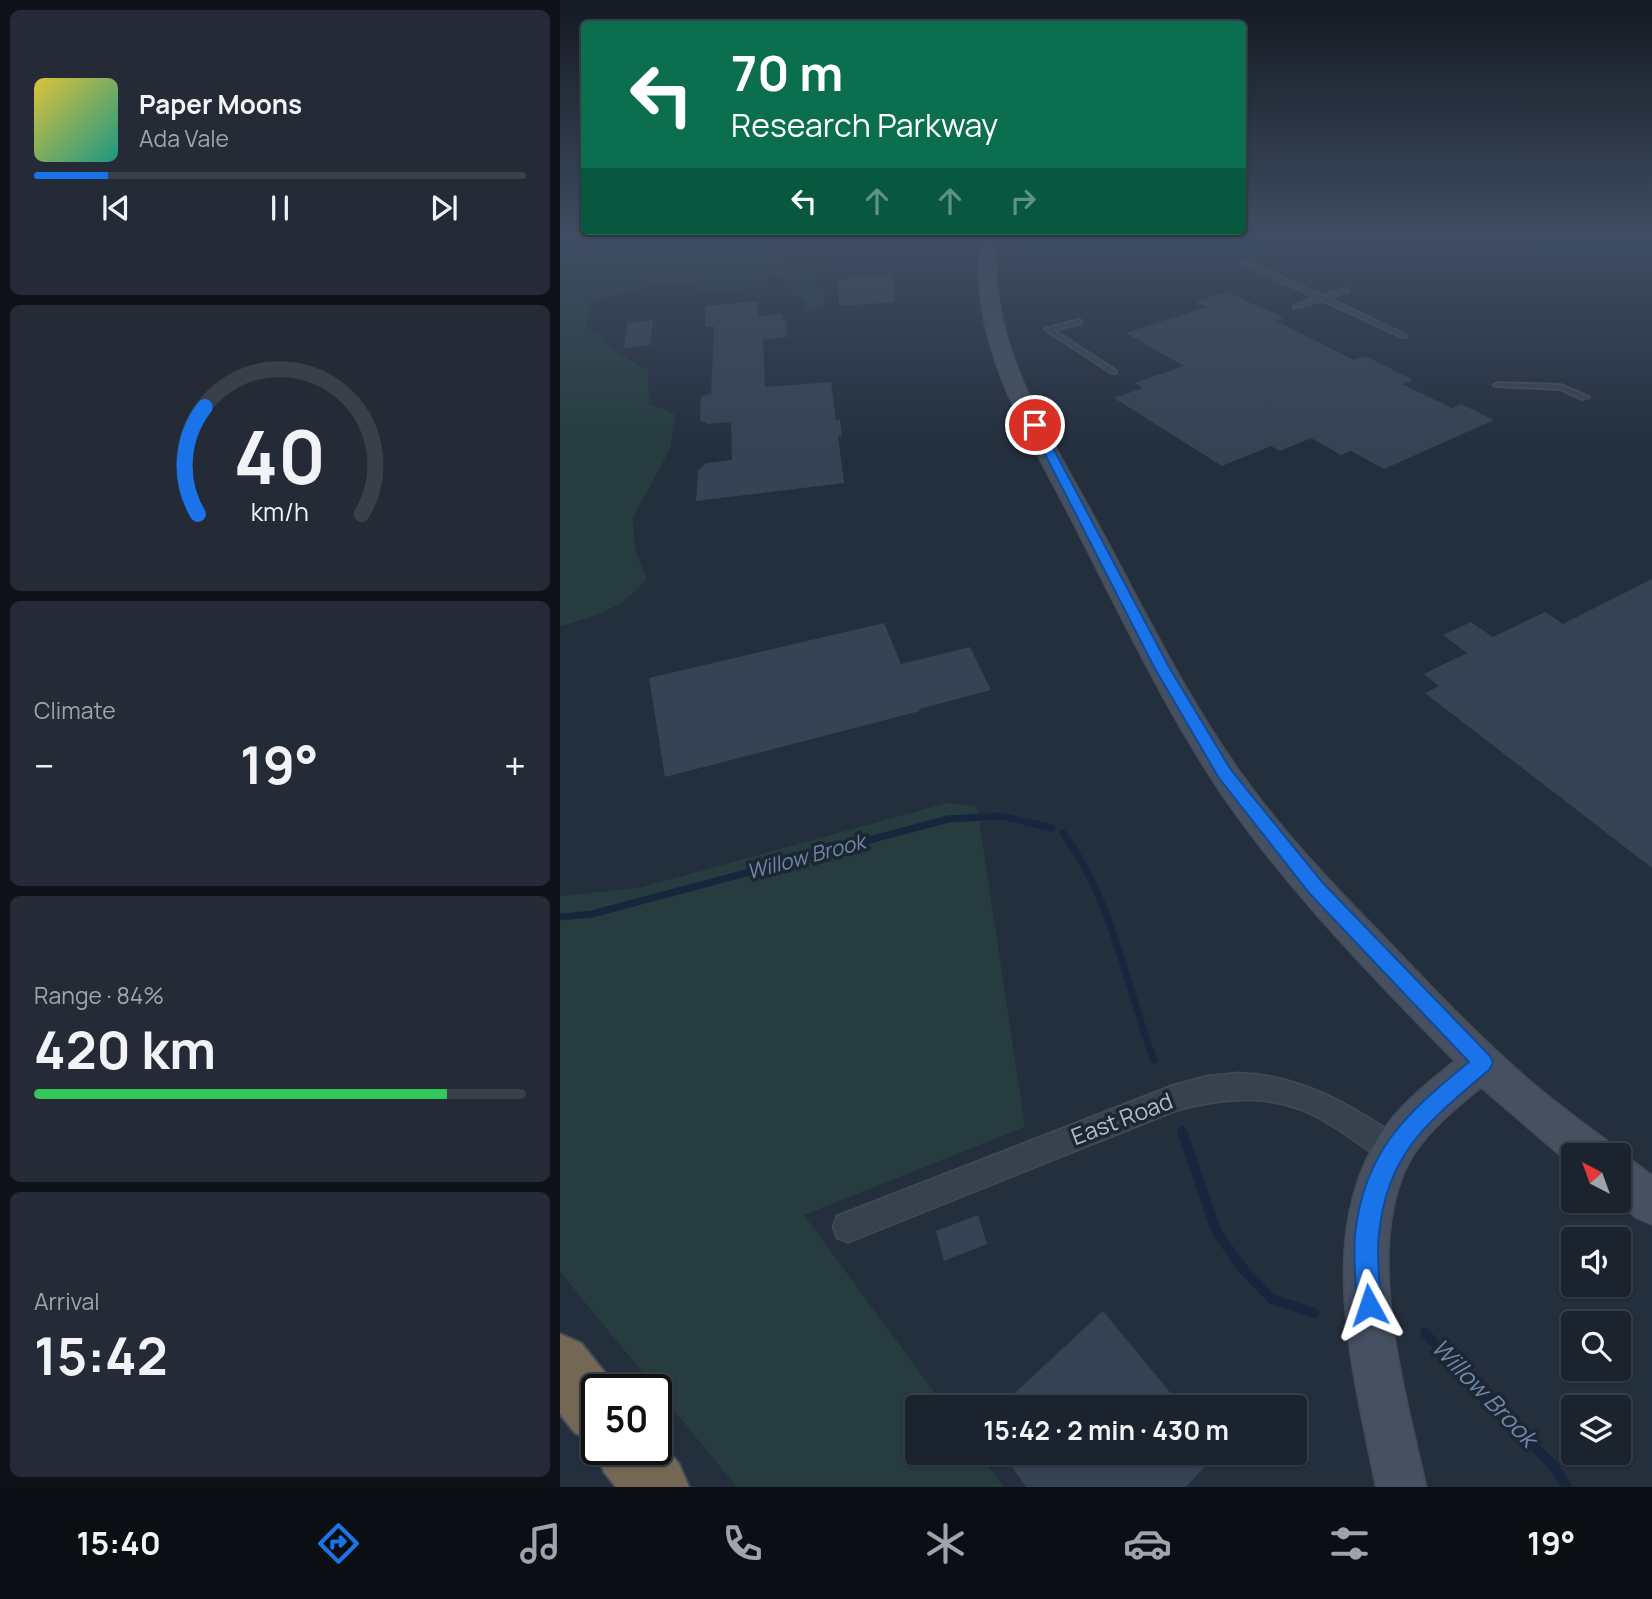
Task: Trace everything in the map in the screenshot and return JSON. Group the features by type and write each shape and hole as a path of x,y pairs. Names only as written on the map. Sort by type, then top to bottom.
{"highway":[{"path":"560,1364 581,1391"},
{"path":"639,1465 656,1487"}],"main road":[{"path":"991,308 998,344 1049,456 1161,667 1244,800 1317,888 1483,1062 1518,1096 1577,1143"},
{"path":"1401,1487 1372,1325 1366,1258 1372,1205 1393,1150 1424,1112 1483,1062"},
{"path":"1631,1186 1652,1203"}],"street":[{"name":"East Road","path":"848,1227 1174,1098 1221,1085 1262,1085 1301,1094 1341,1114 1393,1150"}],"lane":[{"path":"1345,308 1404,336"},
{"path":"1079,322 1048,329 1114,372"},
{"path":"1497,385 1562,387 1585,397"}],"green space":[{"path":"560,308 589,308 585,327 600,336 612,350 648,370 649,404 675,414 670,449 633,518 635,549 647,579 628,598 608,610 560,626"},
{"path":"947,803 977,806 1025,1127 804,1215 936,1395 905,1395 905,1465 987,1465 1004,1487 737,1487 672,1408 672,1374 644,1374 560,1272 560,896 639,888"}],"building":[{"path":"706,308 758,308 758,316 783,314 787,337 763,340 765,387 831,382 836,420 840,419 842,436 838,436 844,483 696,501 698,470 707,463 732,460 731,422 708,424 700,420 701,396 711,394 714,326 705,327"},
{"path":"1202,308 1264,308 1285,318 1276,321 1354,360 1365,356 1413,380 1402,384 1452,408 1461,404 1494,420 1384,469 1351,451 1341,455 1311,438 1280,451 1271,446 1222,466 1114,398 1143,388 1134,383 1184,366 1126,333"},
{"path":"653,320 650,345 624,348 627,323"},
{"path":"1652,579 1652,868 1425,693 1439,686 1424,674 1467,653 1443,635 1471,622 1493,637 1545,612 1563,624"},
{"path":"884,623 901,664 970,647 991,690 665,777 649,678"},
{"path":"978,1215 987,1244 944,1261 936,1231"},
{"path":"1103,1311 1172,1395 1013,1395"},
{"path":"1011,1465 1206,1465 1186,1487 1026,1487"}],"waterway":[{"name":"Willow Brook","path":"560,917 592,914 948,819 1001,816 1052,828"},
{"name":"Willow Brook","path":"1063,833 1080,859 1106,914 1154,1060"},
{"name":"Willow Brook","path":"1182,1131 1217,1233 1244,1270 1272,1299 1314,1313"},
{"name":"Willow Brook","path":"1425,1333 1492,1407 1552,1464 1567,1487"}],"route":[{"path":"1035,425 1161,667 1225,774 1317,888 1483,1062 1424,1112 1409,1128 1387,1161 1376,1188 1367,1237 1366,1279 1369,1305"}]}
